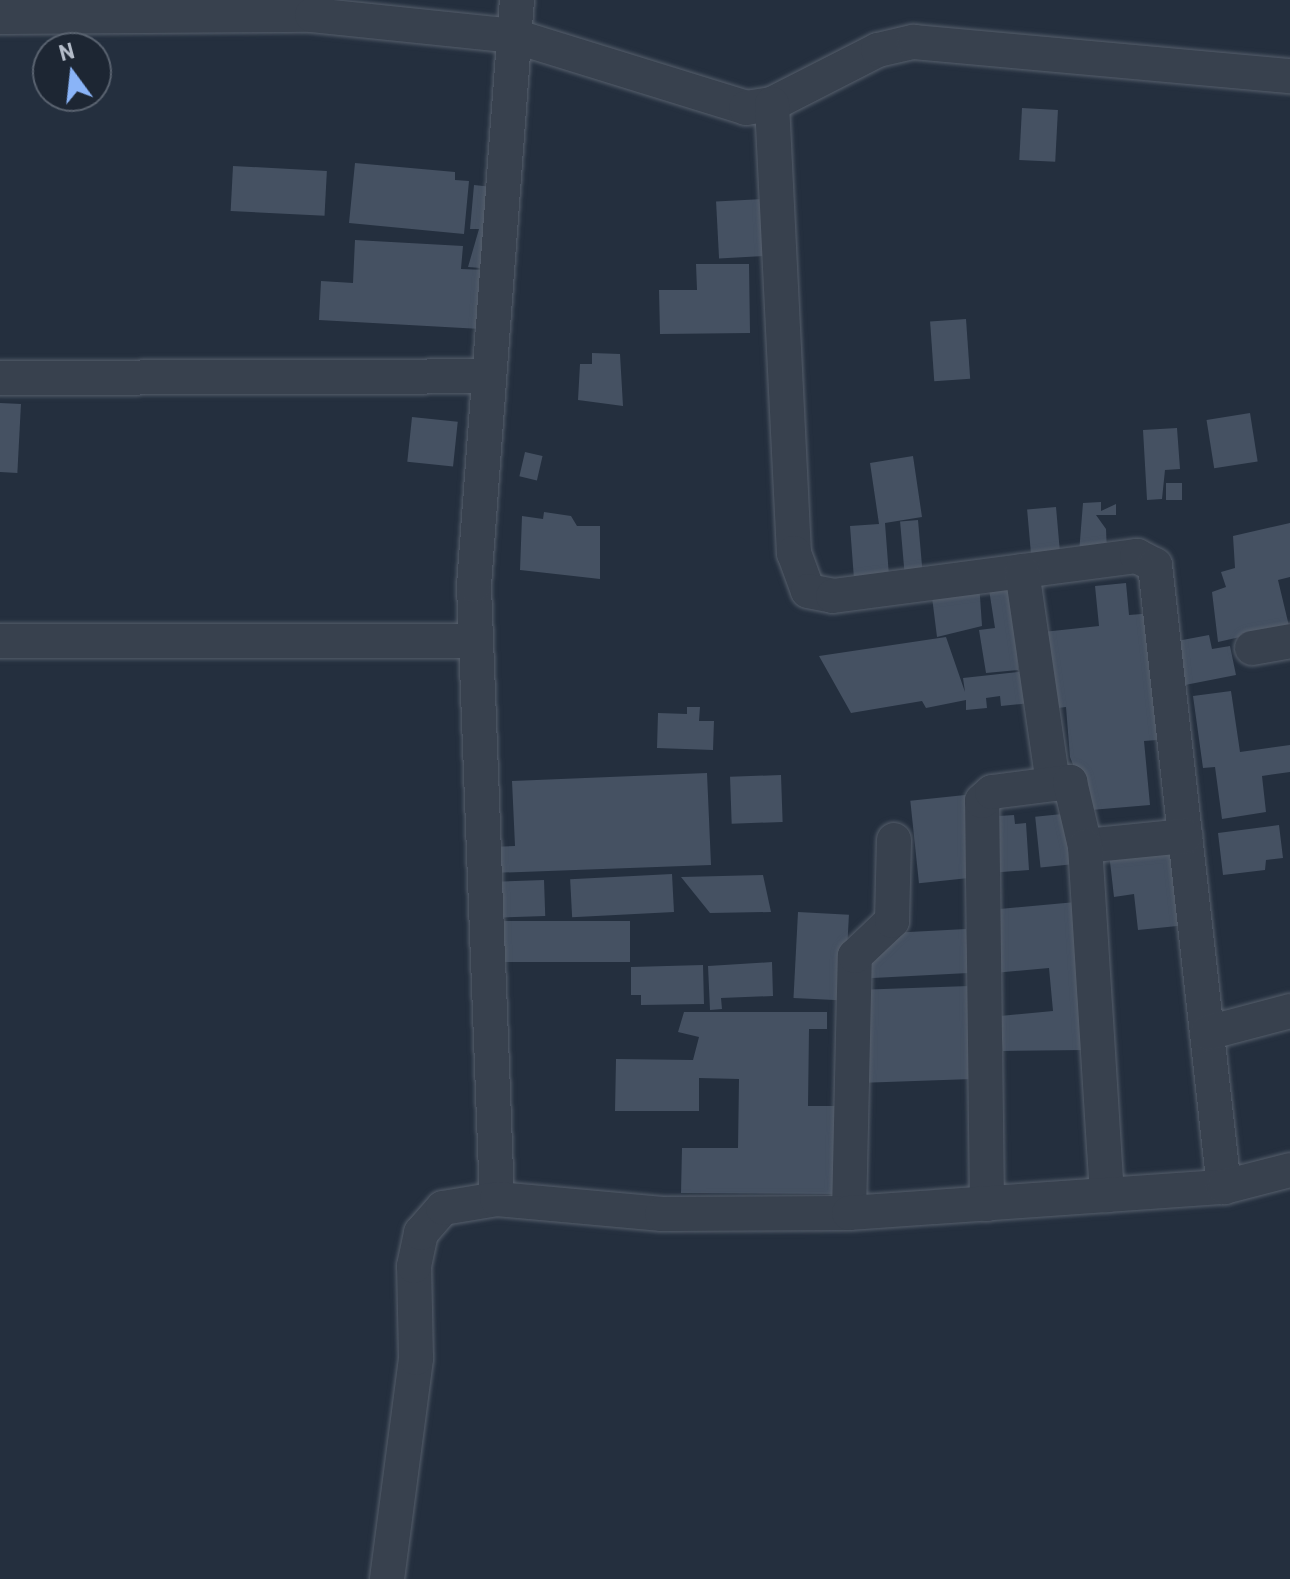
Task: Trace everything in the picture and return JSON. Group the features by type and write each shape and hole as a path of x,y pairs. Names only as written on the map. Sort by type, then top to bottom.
{"street":[{"path":"497,1199 473,641 488,376 517,0"},
{"path":"0,17 312,15 514,36 719,105 772,104 878,50 914,42 1290,76"},
{"path":"772,104 798,578 808,591 833,596 1137,556 1155,565 1224,1187"},
{"path":"0,378 488,376"},
{"path":"1022,571 1053,784"},
{"path":"0,641 473,641"},
{"path":"1252,648 1290,641"},
{"path":"987,1204 980,809 992,792 1053,784 1074,786 1085,846 1107,1195"},
{"path":"1085,846 1186,836"},
{"path":"849,1213 855,956 892,921 894,840"},
{"path":"1207,1033 1290,1011"},
{"path":"387,1579 416,1358 414,1266 421,1233 443,1208 497,1199 662,1214 849,1213 1224,1187 1290,1170"}],"building":[{"path":"1022,108 1058,110 1055,162 1019,160"},
{"path":"355,163 455,172 455,180 469,181 464,234 349,223"},
{"path":"233,166 327,171 325,216 231,211"},
{"path":"474,185 502,188 494,269 468,267 479,229 470,229"},
{"path":"763,199 766,256 719,258 716,201"},
{"path":"355,240 463,246 461,269 485,270 481,329 319,320 321,281 353,283"},
{"path":"696,264 749,264 750,333 660,334 659,290 697,290"},
{"path":"966,319 970,379 934,381 930,322"},
{"path":"592,353 620,354 623,406 578,400 580,364 592,364"},
{"path":"0,403 21,404 17,473 0,472"},
{"path":"1250,413 1258,461 1214,468 1207,420"},
{"path":"412,417 458,422 453,467 407,462"},
{"path":"1177,428 1180,469 1165,470 1162,499 1147,500 1143,430"},
{"path":"525,452 543,456 537,480 519,476"},
{"path":"913,456 922,517 885,523 889,576 854,579 850,526 879,524 870,463"},
{"path":"1166,483 1182,483 1182,500 1166,500"},
{"path":"1101,502 1101,511 1116,504 1116,515 1096,515 1106,529 1107,552 1079,553 1083,503"},
{"path":"1056,507 1060,554 1031,556 1027,510"},
{"path":"544,512 571,516 577,526 600,526 600,579 520,570 522,516 543,519"},
{"path":"918,520 922,569 904,570 900,522"},
{"path":"1290,523 1290,577 1278,580 1289,626 1218,642 1212,592 1226,587 1221,572 1235,568 1233,536"},
{"path":"1014,580 1018,670 986,673 979,630 995,628 988,583"},
{"path":"979,582 982,626 937,637 931,589"},
{"path":"1126,583 1129,615 1154,613 1170,739 1144,741 1150,805 1091,810 1070,757 1066,707 1050,709 1043,632 1099,626 1095,586"},
{"path":"1209,635 1212,649 1230,646 1236,675 1185,685 1177,641"},
{"path":"946,637 965,692 963,678 1028,671 1032,703 1001,706 1000,696 986,698 987,708 966,710 966,700 926,708 922,701 851,713 819,656"},
{"path":"1231,691 1240,752 1290,745 1290,772 1262,776 1266,812 1222,819 1215,767 1203,768 1193,696"},
{"path":"687,707 700,707 699,721 714,721 713,750 657,748 658,713 687,714"},
{"path":"707,773 711,865 491,873 490,847 515,846 512,781"},
{"path":"781,775 783,822 732,824 730,777"},
{"path":"965,795 974,878 919,883 910,801"},
{"path":"1072,813 1077,864 1041,868 1035,817"},
{"path":"1014,815 1015,824 1026,823 1029,870 989,873 984,817"},
{"path":"1279,825 1283,858 1266,860 1265,870 1223,875 1218,833"},
{"path":"1178,845 1187,925 1138,930 1134,894 1114,897 1109,853"},
{"path":"672,874 674,912 572,917 570,879"},
{"path":"763,875 771,912 710,913 681,877"},
{"path":"544,880 545,916 497,918 496,882"},
{"path":"1076,902 1084,1050 1003,1051 1000,1016 1053,1011 1049,968 994,973 989,910"},
{"path":"798,912 849,915 844,1001 793,998"},
{"path":"500,921 630,921 630,962 500,962"},
{"path":"966,929 968,973 868,978 866,934"},
{"path":"772,962 773,996 721,998 722,1009 710,1010 708,966"},
{"path":"703,965 704,1004 641,1005 641,995 631,995 631,967"},
{"path":"969,986 972,1079 865,1083 862,990"},
{"path":"684,1012 827,1012 827,1029 809,1029 808,1106 838,1106 838,1194 681,1193 682,1148 738,1148 739,1079 699,1078 699,1111 615,1111 616,1059 693,1060 699,1037 678,1032"}]}
